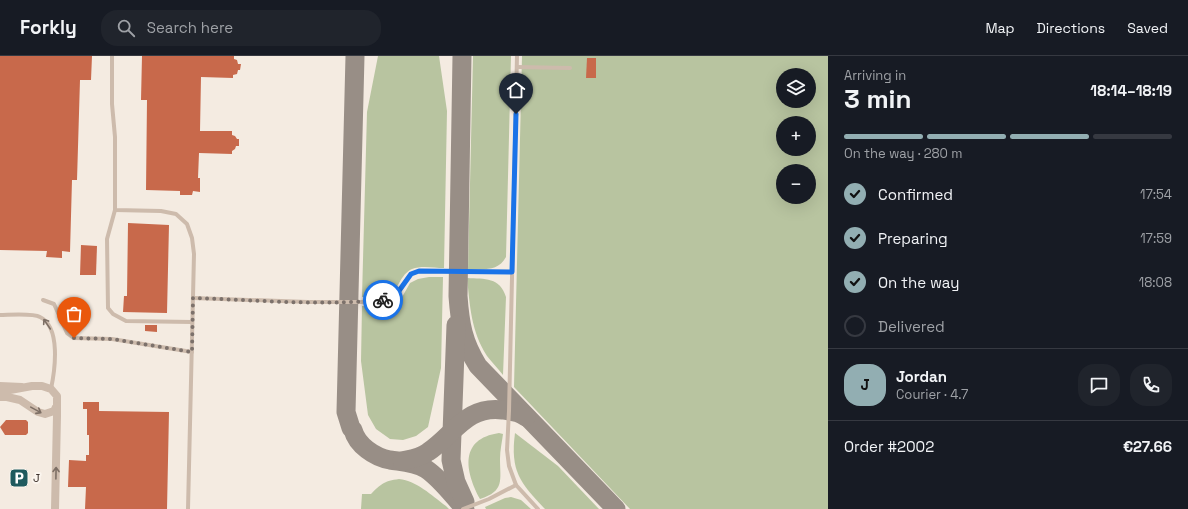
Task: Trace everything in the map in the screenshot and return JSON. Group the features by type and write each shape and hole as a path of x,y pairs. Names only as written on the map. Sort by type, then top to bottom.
{"street":[{"path":"0,390 42,386 51,389 57,396 55,509"},
{"path":"0,397 20,400 38,412 45,414 54,411 57,406"}],"lane":[{"path":"112,56 112,104 115,137 115,210 107,239 108,308 113,314 126,321 192,322"},
{"path":"517,56 507,450 509,466 516,485 538,509"},
{"path":"516,66 570,68"},
{"path":"115,210 161,210 176,214 187,224 192,238 194,254 188,509"},
{"path":"193,298 308,302 361,302 385,300 396,295 411,274 419,271 512,272"},
{"path":"43,300 54,304 67,333 74,338 112,339 192,352"},
{"path":"0,315 38,316 45,320 52,333 55,347 54,373 51,389"},
{"path":"0,384 42,386"},
{"path":"463,509 488,499 516,485"}],"green space":[{"path":"378,56 439,56 447,111 444,268 424,267 412,269 408,271 391,293 381,297 362,297 367,112"},
{"path":"473,56 511,56 506,257 499,265 490,269 468,269"},
{"path":"522,56 828,56 828,509 630,509 514,387"},
{"path":"443,277 441,368 428,427 416,436 403,440 390,439 376,429 368,415 361,361 362,306 386,306 401,299 410,283 418,279"},
{"path":"467,278 486,279 496,282 503,290 506,297 503,375 487,356 474,328"},
{"path":"499,433 503,434 500,456 499,484 494,492 480,499 471,478 469,467 471,449 477,442 486,436"},
{"path":"515,433 558,466 599,509 545,509 529,492 519,476 514,457"},
{"path":"399,479 406,480 418,486 449,509 361,509 362,494 371,494 383,484"},
{"path":"511,497 521,500 531,509 486,509 485,507 505,498"}],"building":[{"path":"0,56 92,56 91,80 80,80 77,180 72,180 70,252 62,251 62,258 46,257 47,251 0,250"},
{"path":"142,56 234,56 234,59 237,60 238,64 241,64 240,70 238,70 237,74 233,75 233,78 201,77 200,131 232,131 232,135 239,139 239,146 236,146 232,151 232,154 199,153 198,178 200,178 200,192 193,191 192,195 180,195 180,191 146,190 147,100 141,100"},
{"path":"587,58 596,58 596,78 586,78"},
{"path":"128,223 169,225 167,313 123,312 124,296 127,296"},
{"path":"81,245 97,246 96,275 80,275"},
{"path":"145,325 157,325 157,332 145,331"},
{"path":"83,402 99,402 99,411 169,412 167,509 85,509 86,487 68,487 69,460 86,461 86,455 89,455 87,409 83,409"},
{"path":"6,420 26,420 28,422 28,433 26,435 5,435 0,427"}],"taxiway":[{"path":"355,56 346,412 351,428 358,441 367,450 390,460 413,464 426,469 442,483 465,509"},
{"path":"462,56 458,296 461,324 466,341 478,366 616,509"},
{"path":"456,325 451,460 456,482 465,502"},
{"path":"402,461 422,456 437,445 461,423 479,412 503,410 518,413 526,417"}],"way so far":[{"path":"74,338 112,339 192,352 193,298 308,302 361,302 383,300"}],"place":[{"name":"J","path":"19,478"}],"route":[{"path":"383,300 396,295 411,274 419,271 512,272 516,114"}]}
